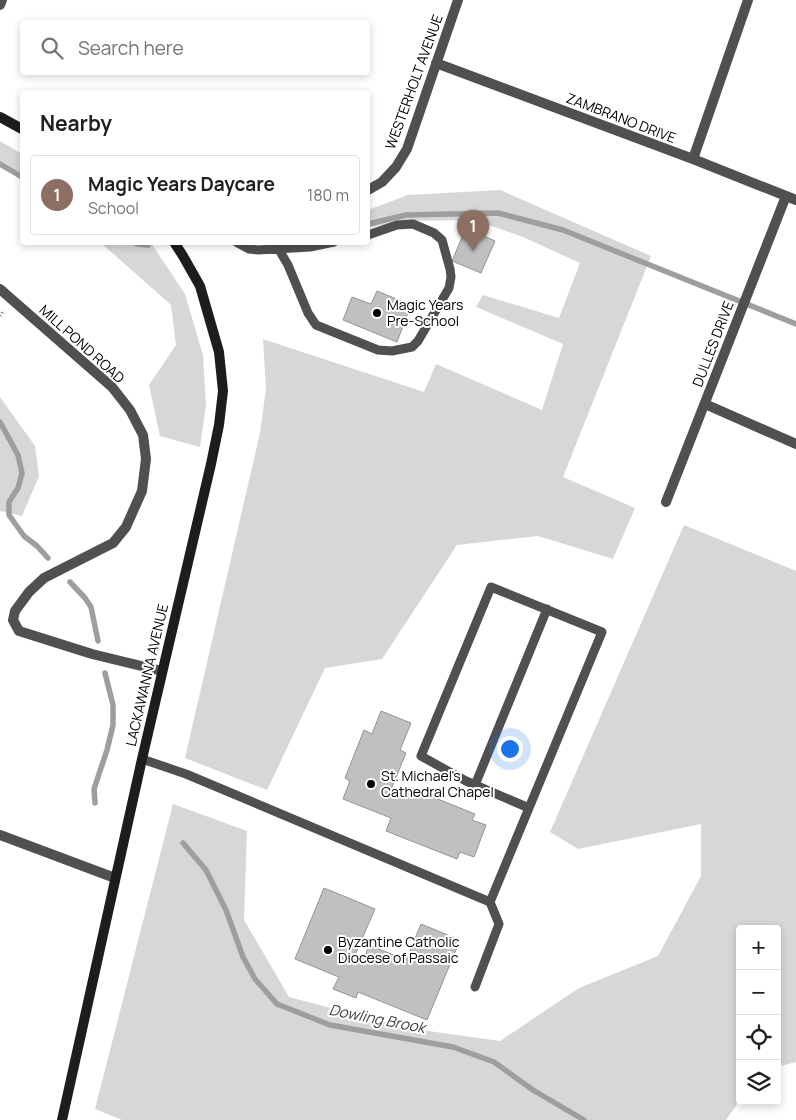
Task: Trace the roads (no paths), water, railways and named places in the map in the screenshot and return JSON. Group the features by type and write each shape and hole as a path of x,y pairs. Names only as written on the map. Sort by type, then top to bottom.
{"street":[{"path":"0,5 2,0"},
{"name":"WESTERHOLT AVENUE","path":"370,189 382,182 396,167 407,149 458,0"},
{"path":"693,159 748,0"},
{"name":"ZAMBRANO DRIVE","path":"436,63 693,159 791,198"},
{"path":"0,117 20,128"},
{"name":"DULLES DRIVE","path":"666,502 791,198"},
{"name":"LACKAWANNA AVENUE","path":"62,1120 115,878 219,425 223,391 219,352 202,294 180,245"},
{"name":"MILL POND ROAD","path":"0,289 112,387 130,410 143,435 146,459 142,491 126,527 113,543 44,578 29,592 15,612 13,620 19,631 92,654 162,671"},
{"path":"705,404 796,444"},
{"path":"0,835 115,878"}],"lane":[{"path":"277,245 316,325 378,350 392,351 412,347 418,341 448,288 451,277 450,269 442,240 434,232 413,224 397,225 370,234"},
{"path":"242,245 249,249 258,250 277,245 288,249 320,245"},
{"path":"474,987 499,924 490,902 529,808 602,632 491,587 421,756 474,785 529,808"},
{"path":"474,785 547,609"},
{"path":"142,759 186,774 490,902"}],"waterway":[{"path":"0,164 20,176"},
{"path":"370,224 406,215 498,213 563,230 796,324"},
{"name":"Dowling Brook","path":"0,422 18,455 22,473 18,488 9,502 9,515 24,536 48,558"},
{"name":"Dowling Brook","path":"70,582 91,607 98,641"},
{"name":"Dowling Brook","path":"95,803 94,789 113,725 113,705 105,673"},
{"name":"Dowling Brook","path":"183,843 206,870 226,910 243,957 255,979 277,1004 330,1025 453,1047 494,1062 533,1090 584,1120"}],"place":[{"name":"Magic Years Daycare","path":"473,251"},
{"name":"Magic Years Pre-School","path":"377,313"},
{"name":"St. Michael's Cathedral Chapel","path":"371,784"},
{"name":"Byzantine Catholic Diocese of Passaic","path":"328,950"}]}
